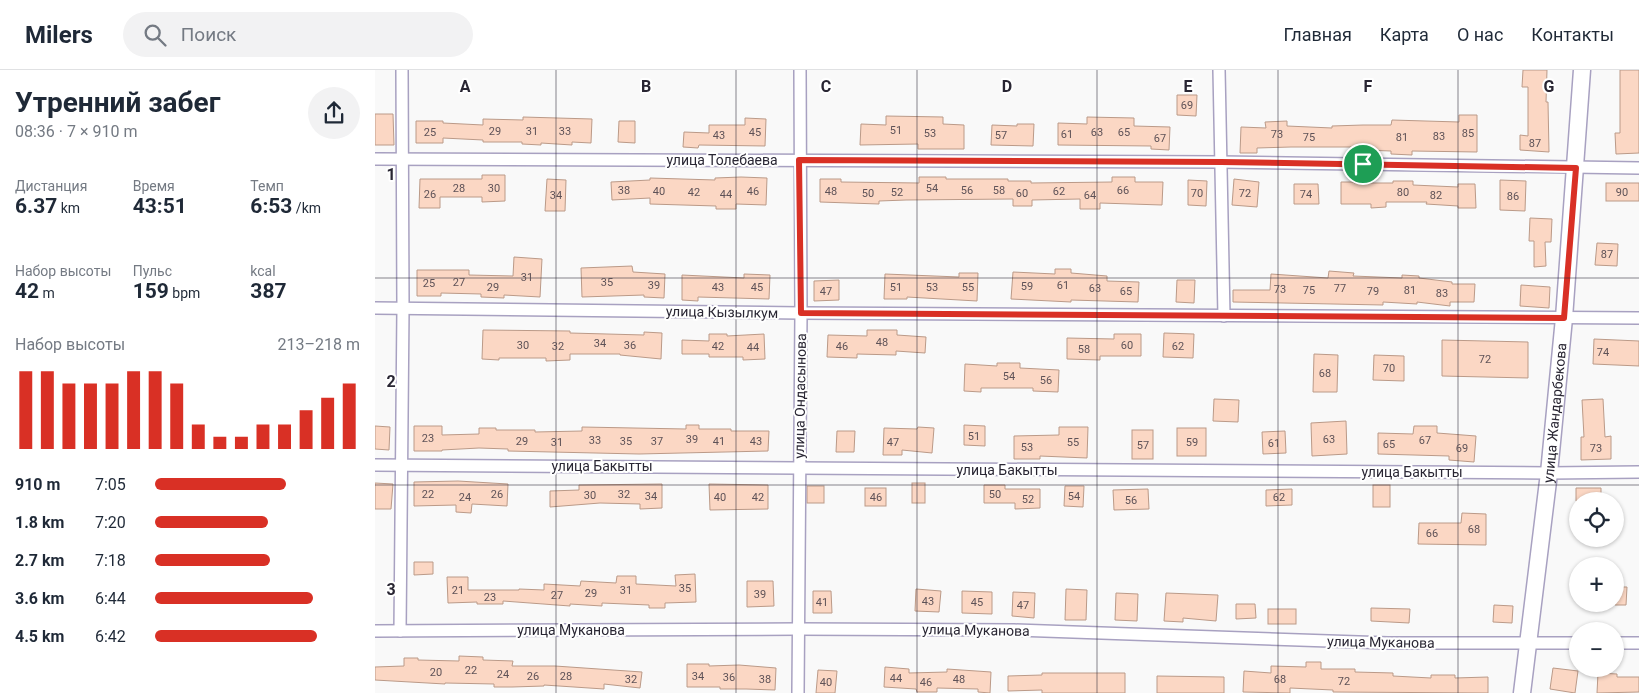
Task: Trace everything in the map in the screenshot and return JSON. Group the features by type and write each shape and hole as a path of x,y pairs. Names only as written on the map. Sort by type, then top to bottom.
{"street":[{"path":"400,631 403,308 402,70"},
{"name":"улица Ондасынова","path":"798,693 801,313 800,70"},
{"path":"1219,70 1224,316"},
{"name":"улица Жандарбекова","path":"1522,693 1549,473 1564,318 1582,70"},
{"name":"улица Толебаева","path":"375,159 1221,162 1639,168"},
{"name":"улица Кызылкум","path":"375,308 801,313 1639,318"},
{"name":"улица Бакытты","path":"375,465 1639,472"},
{"name":"улица Муканова","path":"375,631 1014,630 1388,643 1569,643"},
{"path":"1624,643 1639,643"}],"building":[{"path":"1523,70 1547,70 1546,102 1548,102 1549,152 1520,150 1520,135 1528,136 1528,87 1522,87"},
{"path":"1620,70 1639,70 1639,153 1616,154 1615,133 1620,133"},
{"path":"1177,95 1197,95 1196,116 1177,115"},
{"path":"375,114 393,114 394,145 375,145"},
{"path":"1459,115 1477,115 1477,152 1412,151 1412,155 1391,154 1391,151 1363,150 1363,147 1291,147 1257,148 1257,153 1240,153 1241,127 1266,128 1265,122 1287,121 1287,126 1332,128 1332,126 1391,125 1392,120 1459,122"},
{"path":"886,116 943,117 943,124 964,125 964,149 918,149 918,144 860,145 861,124 886,125"},
{"path":"523,117 592,119 591,143 572,142 572,145 541,143 541,145 522,144 522,142 483,142 483,140 443,138 443,143 416,143 416,121 443,121 443,123 483,125 483,119 523,120"},
{"path":"1087,117 1134,118 1134,126 1170,127 1169,150 1151,149 1151,146 1058,145 1058,123 1087,124"},
{"path":"745,118 766,119 765,146 699,145 698,148 683,147 684,132 709,133 709,125 745,125"},
{"path":"619,121 635,121 635,143 618,142"},
{"path":"1017,124 1034,124 1033,146 991,145 992,125 1017,126"},
{"path":"482,175 505,175 505,201 482,202 482,197 440,197 440,208 419,208 420,179 482,179"},
{"path":"919,177 1008,179 1008,181 1031,181 1031,183 1112,182 1112,177 1135,177 1135,182 1163,182 1162,205 1100,203 1100,209 1080,209 1080,199 1032,200 1032,206 1013,206 1013,199 879,201 879,204 820,202 820,179 841,179 841,182 919,183"},
{"path":"650,178 715,180 715,178 767,178 766,205 736,204 736,209 716,209 716,206 650,204 650,198 612,200 611,182 650,180"},
{"path":"547,179 566,180 565,211 545,211"},
{"path":"1234,179 1259,182 1257,207 1232,205"},
{"path":"1188,180 1207,181 1206,206 1188,205"},
{"path":"1500,180 1526,181 1525,211 1500,210"},
{"path":"1393,181 1413,181 1413,185 1458,187 1458,184 1475,184 1476,208 1426,204 1427,202 1386,202 1386,207 1371,208 1371,204 1341,204 1341,182 1393,183"},
{"path":"1606,183 1639,183 1639,201 1606,201"},
{"path":"1294,184 1318,184 1319,204 1294,204"},
{"path":"1530,218 1552,219 1551,242 1545,242 1546,266 1534,267 1534,241 1529,241"},
{"path":"1597,243 1618,244 1617,266 1595,265"},
{"path":"514,257 542,259 540,297 504,295 504,298 481,297 481,294 441,293 441,296 417,296 417,270 469,270 469,275 513,276"},
{"path":"632,266 633,272 665,274 664,298 644,297 644,295 582,297 581,268"},
{"path":"1055,269 1071,269 1071,273 1107,276 1107,281 1139,282 1138,302 1071,300 1071,302 1011,299 1013,272 1055,274"},
{"path":"1329,271 1354,273 1353,276 1402,278 1402,275 1419,276 1419,278 1452,282 1452,284 1475,284 1474,302 1450,302 1450,306 1417,302 1417,304 1383,302 1383,305 1233,302 1233,290 1270,290 1271,274 1328,278"},
{"path":"959,273 978,273 977,301 907,297 907,299 884,299 885,274 959,277"},
{"path":"744,274 770,275 769,299 698,297 698,301 682,300 682,275 744,278"},
{"path":"839,280 839,300 814,301 814,281"},
{"path":"1177,280 1195,280 1194,303 1176,302"},
{"path":"1521,285 1550,287 1549,308 1520,306"},
{"path":"483,330 570,331 570,333 644,335 644,332 662,333 661,359 620,354 570,354 570,360 546,361 546,358 482,359"},
{"path":"867,330 897,330 897,335 926,337 925,353 896,351 896,355 857,354 857,358 827,357 828,335 867,336"},
{"path":"1164,333 1194,334 1193,358 1163,357"},
{"path":"709,334 727,334 727,336 764,334 765,359 743,360 743,357 709,357 709,354 682,354 682,340 709,341"},
{"path":"1114,334 1141,334 1141,356 1100,356 1100,360 1067,359 1067,338 1114,339"},
{"path":"1594,339 1639,341 1639,366 1593,364"},
{"path":"1442,340 1528,342 1528,378 1442,376"},
{"path":"1314,354 1338,355 1337,392 1313,392"},
{"path":"1374,355 1404,356 1404,381 1373,380"},
{"path":"997,363 1020,363 1020,368 1059,370 1058,392 1033,391 1033,388 981,388 981,392 964,391 965,364 997,366"},
{"path":"1214,399 1239,400 1238,422 1213,421"},
{"path":"1603,399 1605,437 1611,436 1611,459 1581,460 1581,437 1584,437 1582,400"},
{"path":"1346,421 1347,454 1312,456 1311,423"},
{"path":"686,425 699,425 699,429 769,431 768,451 639,454 508,451 508,449 479,448 414,451 414,426 442,426 442,435 479,434 479,428 535,430 535,432 582,431 582,427 686,429"},
{"path":"964,425 985,426 985,446 964,445"},
{"path":"375,426 390,427 389,450 375,449"},
{"path":"1414,426 1437,426 1437,433 1476,436 1474,462 1449,460 1449,456 1378,454 1378,433 1413,434"},
{"path":"918,427 934,428 932,453 902,450 902,455 883,455 884,428 917,429"},
{"path":"1059,427 1088,427 1087,458 1040,456 1040,459 1014,459 1014,436 1059,435"},
{"path":"1177,428 1206,428 1206,456 1177,456"},
{"path":"1132,430 1153,430 1153,459 1132,459"},
{"path":"837,431 855,431 854,452 836,452"},
{"path":"1285,431 1286,453 1263,454 1262,432"},
{"path":"458,481 508,484 507,506 472,504 471,513 456,512 456,505 414,506 414,482"},
{"path":"375,483 393,484 391,509 375,509"},
{"path":"912,483 925,483 925,503 912,503"},
{"path":"662,484 662,508 640,509 640,504 600,503 550,507 550,491 579,490 579,485"},
{"path":"709,484 768,485 768,509 710,510"},
{"path":"984,485 1005,485 1005,489 1040,489 1040,508 1015,509 1015,503 984,503"},
{"path":"1373,485 1390,485 1390,507 1373,507"},
{"path":"807,486 824,486 824,503 807,503"},
{"path":"1065,486 1084,486 1083,507 1064,506"},
{"path":"865,488 886,488 886,506 865,506"},
{"path":"1576,488 1601,488 1601,492 1576,492"},
{"path":"1148,489 1149,509 1114,510 1113,490"},
{"path":"1292,489 1292,505 1266,506 1266,490"},
{"path":"1462,513 1486,514 1486,545 1418,544 1419,523 1461,523"},
{"path":"414,562 433,562 433,574 414,575"},
{"path":"695,574 696,602 665,603 665,608 649,608 649,605 602,603 602,606 570,604 570,606 503,601 503,604 477,604 477,602 448,603 447,577 468,577 468,590 544,590 544,584 580,586 581,581 616,583 617,576 636,576 636,584 676,586 675,575"},
{"path":"747,581 773,581 774,606 747,607"},
{"path":"1624,587 1627,587 1626,605 1624,605"},
{"path":"916,589 941,591 939,612 915,611"},
{"path":"1066,589 1087,590 1086,620 1065,620"},
{"path":"813,591 831,591 832,613 813,613"},
{"path":"962,591 992,592 992,614 962,613"},
{"path":"1013,592 1035,593 1034,618 1012,616"},
{"path":"1116,593 1138,594 1137,621 1115,620"},
{"path":"1166,593 1218,595 1216,621 1183,618 1183,622 1164,621"},
{"path":"1236,604 1255,604 1256,618 1236,619"},
{"path":"1494,605 1513,606 1512,623 1493,622"},
{"path":"1371,608 1410,609 1409,623 1371,621"},
{"path":"1268,609 1296,609 1296,624 1268,624"},
{"path":"459,656 483,657 483,660 513,661 512,666 555,666 642,672 640,688 604,684 604,689 544,685 494,687 494,684 445,684 375,680 375,667 404,666 404,658 459,661"},
{"path":"1306,662 1321,662 1321,669 1355,669 1355,672 1393,673 1393,676 1431,678 1431,675 1455,675 1455,678 1488,677 1488,693 1333,692 1333,690 1290,688 1290,693 1243,692 1244,671 1271,673 1271,666 1306,667"},
{"path":"687,664 776,668 775,690 687,687"},
{"path":"885,667 909,669 909,673 947,672 947,669 991,672 990,693 978,692 978,689 937,688 937,692 917,692 916,689 884,687"},
{"path":"1553,668 1569,670 1569,677 1577,677 1575,693 1550,689"},
{"path":"818,670 837,671 835,693 816,693"},
{"path":"1042,673 1125,673 1125,693 1042,693 1042,690 1008,691 1008,676 1042,675"},
{"path":"1157,676 1224,677 1224,693 1157,693"},
{"path":"1598,677 1639,677 1639,692 1597,693"}],"route":[{"path":"799,160 1363,164 1576,168 1564,318 801,313 799,160"}]}
